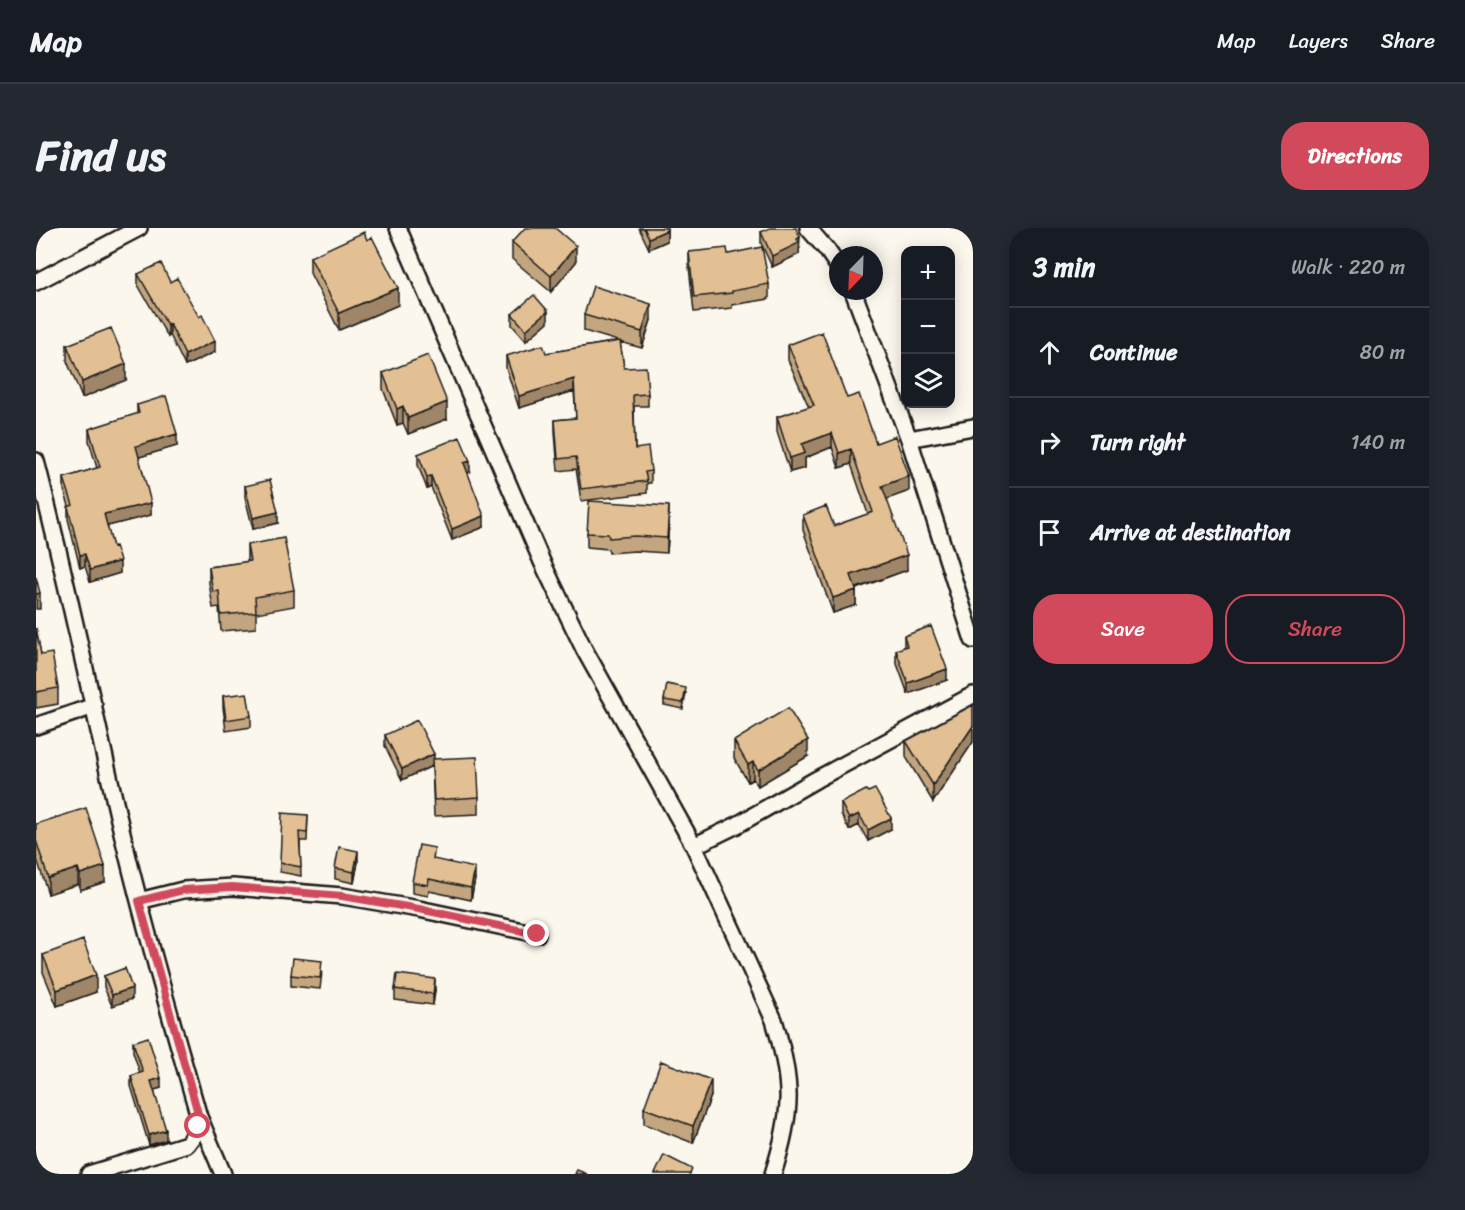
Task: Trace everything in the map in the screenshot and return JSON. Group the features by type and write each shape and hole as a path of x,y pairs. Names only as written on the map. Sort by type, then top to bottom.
{"street":[{"path":"36,282 139,228"},
{"path":"398,228 543,564 595,669 694,846 774,1020 788,1074 789,1103 784,1140 773,1174"},
{"path":"807,228 829,253"},
{"path":"856,300 909,439 973,640"},
{"path":"909,439 973,427"},
{"path":"36,461 139,901 199,1117 222,1174"},
{"path":"694,846 737,825 973,695"},
{"path":"36,726 94,706"},
{"path":"139,901 183,890 233,887 342,896 419,909 537,934"},
{"path":"89,1174 187,1144 196,1132 199,1117"}],"building":[{"path":"525,228 555,228 576,246 551,276 512,242"},
{"path":"644,228 667,228 667,230 649,238"},
{"path":"770,228 796,228 800,237 797,239 799,243 772,256 761,232"},
{"path":"364,232 367,240 372,237 398,288 339,313 310,257"},
{"path":"762,247 769,284 732,291 732,293 694,297 689,252 727,248 728,254"},
{"path":"161,263 170,282 177,278 199,317 202,315 215,341 185,355 170,324 168,326 138,274"},
{"path":"593,286 651,304 642,332 584,315"},
{"path":"534,295 548,311 526,330 512,314"},
{"path":"111,328 126,364 82,382 67,345"},
{"path":"822,332 847,398 859,394 876,443 895,436 909,476 882,486 907,555 851,575 856,590 833,598 803,515 826,506 834,526 873,512 851,449 839,453 832,433 802,444 805,453 790,458 777,417 814,405 788,345"},
{"path":"620,341 624,368 646,367 648,394 633,395 635,449 648,447 651,471 645,472 647,481 581,489 576,457 558,459 555,420 576,418 574,379 519,396 506,356 543,345 546,353"},
{"path":"428,355 447,402 408,418 403,406 397,409 383,373"},
{"path":"166,396 177,434 136,446 151,503 104,514 113,547 115,546 120,561 90,570 85,554 80,555 68,507 73,505 64,478 100,467 89,429 139,413 137,405"},
{"path":"460,437 470,461 464,463 484,516 452,529 431,476 427,477 418,454"},
{"path":"270,480 278,512 253,518 245,486"},
{"path":"589,501 669,506 667,538 635,536 609,538 608,534 587,533"},
{"path":"284,538 294,590 255,597 256,612 221,615 219,591 213,592 209,567 250,561 247,545"},
{"path":"36,577 40,593 36,594"},
{"path":"931,626 947,669 908,683 896,650 907,646 904,636"},
{"path":"36,628 41,655 52,653 58,688 36,692"},
{"path":"667,684 686,688 683,703 664,700"},
{"path":"247,693 251,716 226,720 223,696"},
{"path":"973,705 973,726 933,785 906,741"},
{"path":"788,708 808,740 758,770 753,762 748,765 734,741"},
{"path":"417,720 434,754 402,769 385,735"},
{"path":"477,757 479,797 434,800 432,759"},
{"path":"875,789 891,818 868,830 859,814 849,819 841,803 866,790 868,792"},
{"path":"86,808 105,866 80,874 78,868 48,878 36,840 36,824"},
{"path":"282,813 308,815 307,833 299,832 301,867 280,863"},
{"path":"419,845 435,848 433,859 475,868 471,888 429,879 428,885 412,882"},
{"path":"339,847 358,851 354,872 335,868"},
{"path":"83,940 96,975 57,990 43,955"},
{"path":"293,958 322,961 320,978 291,975"},
{"path":"125,968 132,988 112,995 104,976"},
{"path":"397,974 435,979 433,994 395,989"},
{"path":"148,1037 161,1078 151,1081 166,1130 149,1135 131,1076 143,1072 133,1042"},
{"path":"661,1061 711,1080 693,1126 644,1108"},
{"path":"664,1155 692,1169 690,1174 655,1174"},
{"path":"577,1170 587,1174 575,1174"}],"route":[{"path":"198,1126 199,1117 139,901 183,890 233,887 342,896 419,909 537,934"}]}
